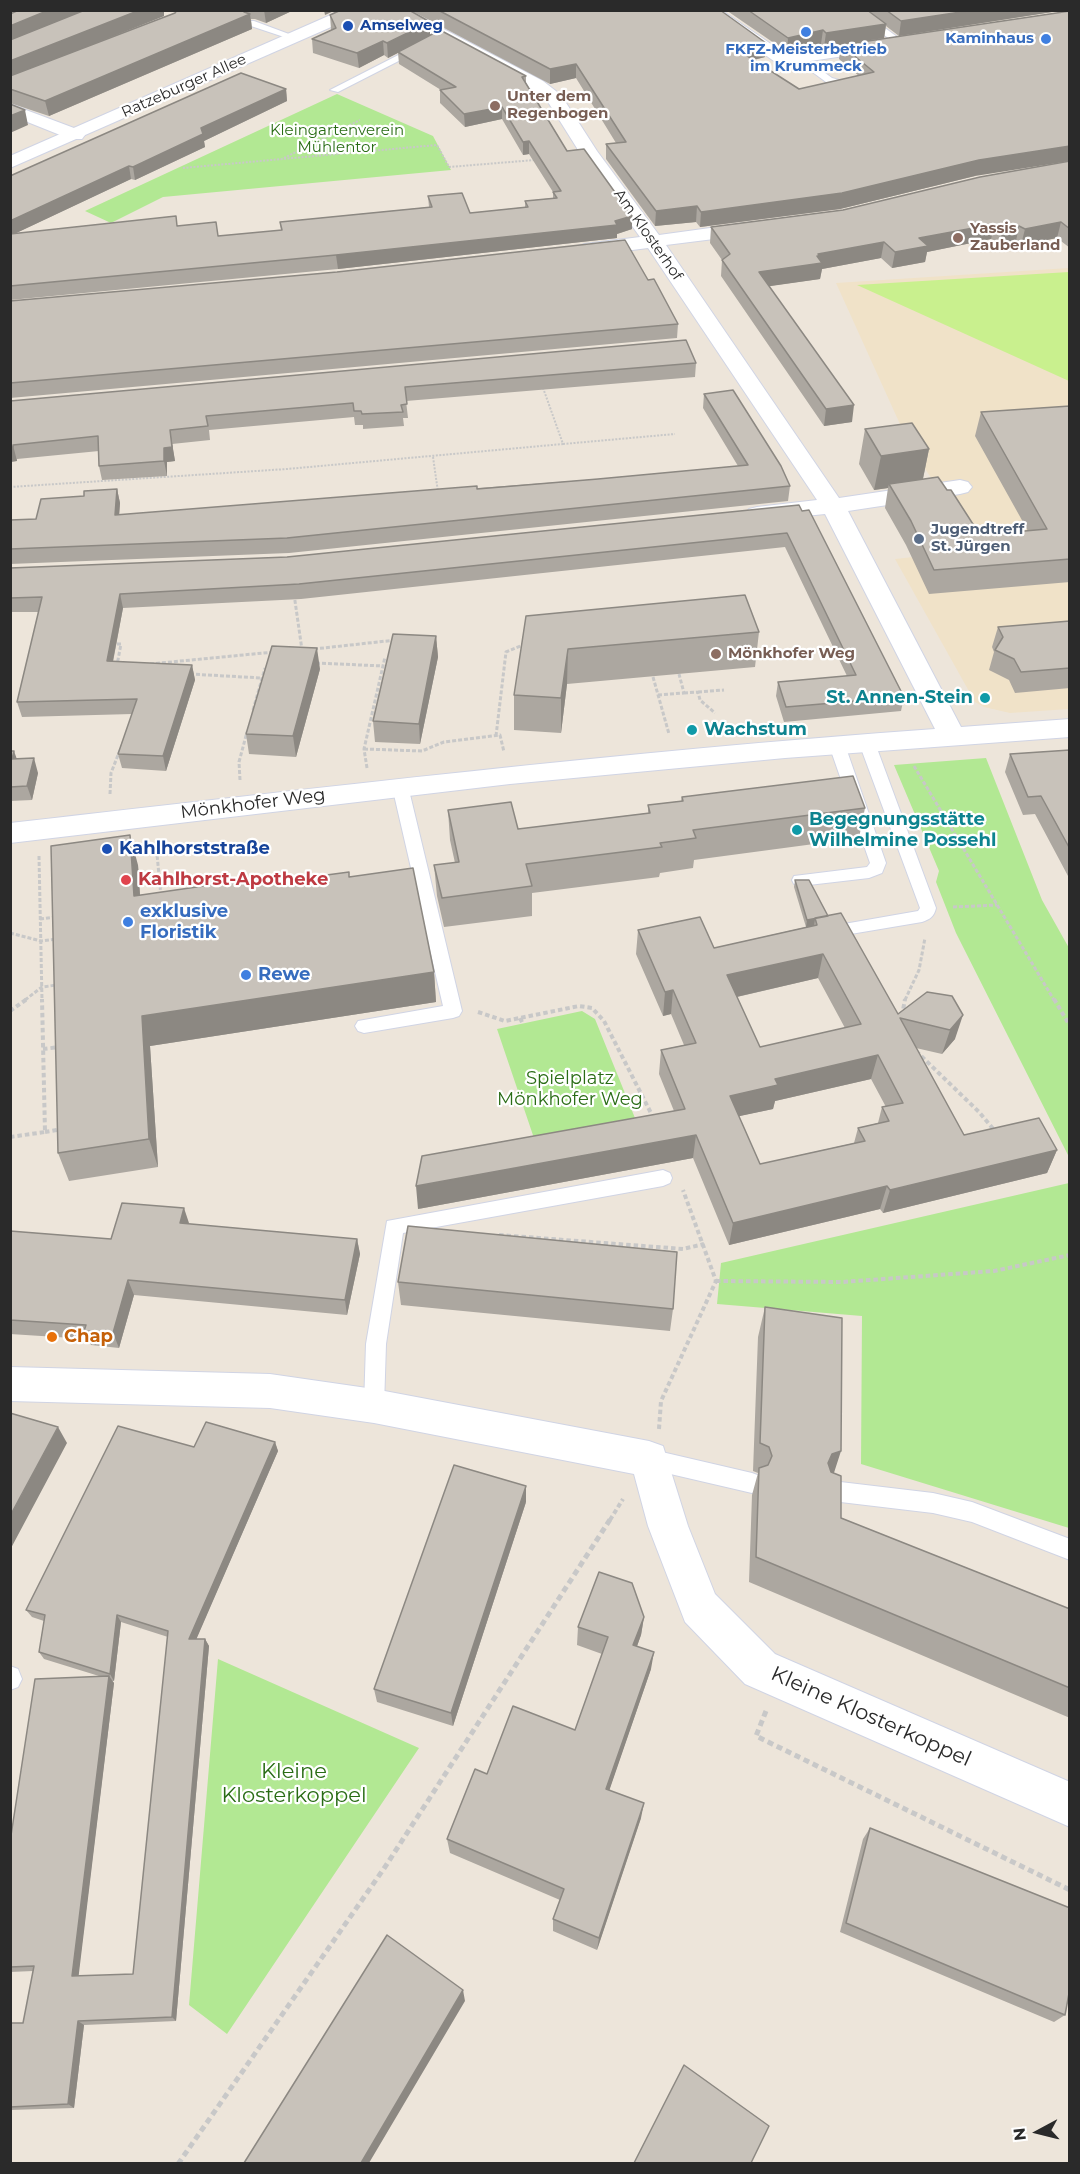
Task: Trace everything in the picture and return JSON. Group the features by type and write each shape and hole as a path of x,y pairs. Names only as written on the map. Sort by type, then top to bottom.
{"street":[{"name":"Ratzeburger Allee","path":"12,161 76,135 357,10"},
{"path":"710,10 784,60 918,40"},
{"name":"Am Klosterhof","path":"413,18 438,36 537,85 555,99 589,153 654,242 708,343 833,506 952,736"},
{"path":"10,109 76,135"},
{"path":"560,252 770,226"},
{"path":"740,516 833,506 960,487"},
{"name":"Mönkhofer Weg","path":"20,832 370,789 510,775 837,745 1070,728"},
{"path":"10,1384 270,1391 374,1406 649,1459"},
{"name":"Kleine Klosterkoppel","path":"649,1459 668,1527 700,1608 760,1669 1070,1805"}],"lane":[{"path":"867,19 900,42"},
{"path":"251,23 293,37"},
{"path":"335,90 425,45"},
{"path":"799,58 829,80 845,83"},
{"path":"816,934 925,912 867,743"},
{"path":"800,880 869,872 876,869 878,863 837,745"},
{"path":"364,1026 453,1011 400,786"},
{"path":"374,1406 375,1344 394,1227 671,1179"},
{"path":"649,1459 752,1483"},
{"path":"832,1491 933,1503 972,1512 1070,1550"}],"path":[{"path":"281,160 360,120"},
{"path":"183,168 437,145 449,168 535,160"},
{"path":"540,380 563,444"},
{"path":"10,487 433,457 675,434"},
{"path":"433,457 440,502"},
{"path":"293,584 302,650"},
{"path":"314,649 406,639"},
{"path":"495,736 507,652 526,643"},
{"path":"100,644 121,644 117,667"},
{"path":"140,665 279,652"},
{"path":"370,789 364,749 385,657"},
{"path":"250,720 261,678 269,661"},
{"path":"314,663 383,666"},
{"path":"182,674 261,678"},
{"path":"679,674 684,693"},
{"path":"653,677 676,759"},
{"path":"658,695 724,690"},
{"path":"698,692 700,700 715,713"},
{"path":"241,805 239,762 247,731"},
{"path":"364,749 422,751 444,741 500,735 510,775"},
{"path":"109,822 111,773 123,740"},
{"path":"899,741 1070,1026"},
{"path":"154,816 162,905"},
{"path":"20,832 39,857 45,1132"},
{"path":"211,873 214,896"},
{"path":"902,1022 903,1001 915,981 923,957 926,931 925,912 997,905"},
{"path":"40,919 62,916"},
{"path":"10,933 41,941 63,938"},
{"path":"10,1011 42,987 64,984"},
{"path":"453,1011 477,1011 505,1021 522,1021 579,1006 592,1008 604,1021 656,1122"},
{"path":"43,1049 66,1046"},
{"path":"911,1047 939,1070 1000,1138"},
{"path":"627,1098 642,1095"},
{"path":"10,1137 68,1128"},
{"path":"178,2163 385,1868 649,1459 660,1427 661,1401 716,1281 704,1244 671,1179"},
{"path":"498,1235 683,1249 704,1244"},
{"path":"716,1281 842,1282 983,1272 1070,1255"},
{"path":"779,1677 756,1736 1070,1890"}],"shaded area":[{"path":"1069,268 1069,709 1010,713 984,707 975,702 895,559 978,550 909,444 836,283"}],"green space":[{"name":"Kleingartenverein Mühlentor","path":"337,94 433,136 451,170 163,197 111,223 85,211"},
{"path":"1069,272 1069,381 857,285"},
{"path":"986,758 1042,900 1069,948 1069,1157 956,933 936,882 939,871 894,765"},
{"name":"Spielplatz Mönkhofer Weg","path":"582,1011 595,1019 639,1128 538,1150 497,1029"},
{"path":"1069,1183 1069,1528 861,1464 862,1316 717,1304 721,1263"},
{"name":"Kleine Klosterkoppel","path":"218,1659 419,1748 227,2034 189,2005"}],"building":[{"path":"19,10 49,10 10,26 10,14"},
{"path":"85,10 140,10 10,61 10,40"},
{"path":"177,10 244,10 250,14 45,101 10,89 10,76 175,13"},
{"path":"341,10 409,10 430,22 387,43 383,41 357,53 312,39 336,28 330,15"},
{"path":"438,10 720,10 766,43 738,50 799,89 874,72 841,45 1070,11 1070,146 979,160 842,193 701,212 697,206 656,211 606,144 626,142 576,64 550,69"},
{"path":"748,10 867,10 886,24 826,33 823,30 788,38"},
{"path":"886,10 974,10 901,21"},
{"path":"440,30 526,76 522,77 567,151 584,149 632,216 615,221 617,225 10,286 10,234 176,216 177,226 216,222 218,236 282,230 280,222 432,207 428,196 462,193 470,213 528,207 525,201 557,198 553,192 561,191 529,141 523,142 502,107 464,114 440,90 456,87 398,52"},
{"path":"241,73 286,89 201,128 203,134 10,221 10,176"},
{"path":"10,104 25,110 10,116"},
{"path":"1070,161 1070,229 1061,222 1025,229 1019,226 1003,229 995,224 919,238 928,246 895,252 884,242 818,254 822,263 759,272 854,405 826,409 722,260 730,254 711,227 843,210 980,177"},
{"path":"625,240 648,280 654,279 678,324 10,383 10,301 337,272"},
{"path":"686,340 696,363 405,387 407,404 401,405 403,412 362,414 361,411 354,411 353,403 206,416 208,426 170,430 172,447 164,448 164,461 99,466 98,436 10,447 10,401"},
{"path":"733,390 781,466 790,486 287,538 10,549 10,520 36,519 41,499 84,496 84,491 117,489 115,515 477,486 477,489 748,465 704,394"},
{"path":"1070,406 1070,559 934,570 911,521 889,484 938,477 947,490 951,490 980,535 1047,529 981,412"},
{"path":"912,423 929,449 881,456 865,429"},
{"path":"799,505 802,511 809,510 904,697 786,707 778,682 856,675 787,533 299,584 120,594 107,661 192,665 163,756 118,754 137,699 17,702 42,597 10,598 10,568 287,557"},
{"path":"745,595 759,632 568,649 561,698 514,695 526,616"},
{"path":"1070,621 1070,668 1021,672 1014,659 995,650 1003,637 998,627"},
{"path":"393,634 436,636 419,724 373,721"},
{"path":"272,646 317,648 293,736 246,734"},
{"path":"1070,750 1070,849 1041,796 1028,797 1010,754"},
{"path":"10,751 14,751 12,759 34,758 27,786 10,787"},
{"path":"853,776 865,808 693,830 696,838 660,843 662,847 526,864 532,886 442,898 434,865 459,862 448,810 511,802 518,829 650,813 648,805 683,801 682,797"},
{"path":"130,835 134,896 266,877 267,883 349,872 349,877 413,868 434,972 142,1016 149,1139 58,1153 51,846"},
{"path":"795,880 809,880 828,916 807,920"},
{"path":"841,913 898,1014 927,992 952,996 963,1015 950,1030 900,1018 964,1135 1039,1118 1057,1150 890,1190 887,1186 733,1223 696,1135 416,1186 422,1156 685,1109 661,1050 696,1043 673,990 665,992 638,930 700,917 714,948 817,925 815,918","holes":["823,954 861,1024 760,1047 727,975","878,1055 903,1103 882,1107 889,1121 858,1128 865,1141 760,1164 730,1096 778,1085 775,1079"]},
{"path":"122,1203 184,1208 180,1223 357,1239 345,1300 128,1280 113,1333 84,1331 86,1325 10,1320 10,1231 111,1239"},
{"path":"408,1226 677,1252 673,1309 398,1282"},
{"path":"765,1307 842,1318 841,1451 832,1454 828,1463 831,1472 841,1476 841,1518 1070,1609 1070,1688 756,1557 759,1468 768,1465 772,1456 769,1447 760,1443"},
{"path":"10,1413 58,1427 10,1516"},
{"path":"206,1422 275,1442 189,1639 205,1639 172,2017 78,2021 68,2104 10,2107 10,2023 23,2023 34,1966 10,1967 10,1842 35,1679 109,1676 72,1976 133,1974 168,1631 117,1615 110,1674 39,1652 45,1615 26,1610 118,1426 194,1447"},
{"path":"454,1465 526,1486 451,1713 374,1689"},
{"path":"599,1572 632,1583 644,1617 633,1645 654,1652 606,1789 644,1803 599,1938 553,1919 564,1889 447,1839 475,1769 487,1774 513,1706 575,1730 608,1637 578,1627"},
{"path":"870,1828 1070,1908 1070,1988 1065,2015 846,1923"},
{"path":"387,1935 463,1990 361,2163 244,2163"},
{"path":"684,2065 769,2126 751,2163 634,2163"}],"place":[{"name":"Amselweg","path":"348,26"},
{"name":"FKFZ-Meisterbetrieb im Krummeck","path":"806,32"},
{"name":"Kaminhaus","path":"1046,39"},
{"name":"Unter dem Regenbogen","path":"495,106"},
{"name":"Yassis Zauberland","path":"958,238"},
{"name":"Jugendtreff St. Jürgen","path":"919,539"},
{"name":"Mönkhofer Weg","path":"716,654"},
{"name":"St. Annen-Stein","path":"985,698"},
{"name":"Wachstum","path":"692,730"},
{"name":"Begegnungsstätte Wilhelmine Possehl","path":"797,830"},
{"name":"Kahlhorststraße","path":"107,849"},
{"name":"Kahlhorst-Apotheke","path":"126,880"},
{"name":"exklusive Floristik","path":"128,922"},
{"name":"Rewe","path":"246,975"},
{"name":"Chap","path":"52,1337"}]}
